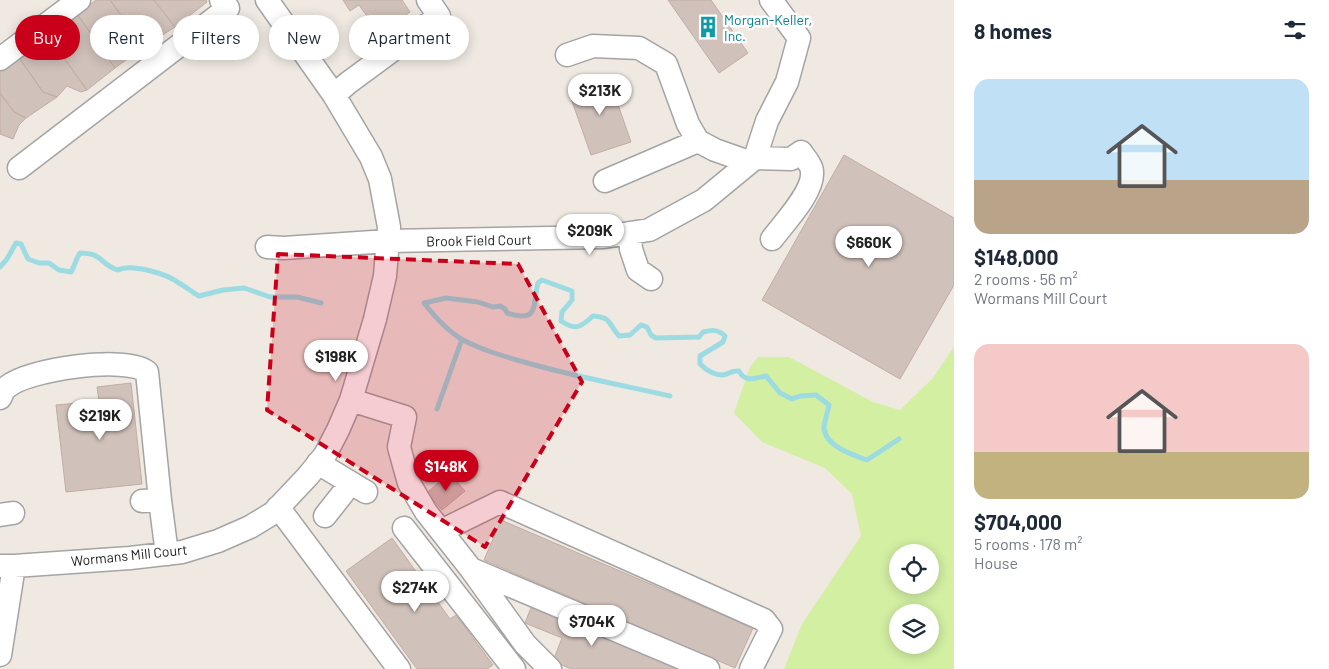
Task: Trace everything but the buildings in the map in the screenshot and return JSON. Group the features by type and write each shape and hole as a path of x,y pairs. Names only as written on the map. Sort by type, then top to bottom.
{"street":[{"path":"0,59 79,0"},
{"path":"19,168 228,8 222,0"},
{"name":"Wormans Mill Court","path":"7,566 130,558 182,552 218,541 250,528 292,494 318,463 338,430 351,400 379,302 385,276 389,228 380,179 371,157 334,95 267,0"},
{"path":"334,95 439,16 428,0"},
{"path":"752,160 767,121 787,82 800,38 771,0"},
{"path":"567,55 593,46 639,48 666,64 688,124 698,141 715,150 752,160 791,159 801,152 812,170 812,181 803,198 772,238"},
{"path":"605,181 698,141"},
{"name":"Brook Field Court","path":"267,247 284,248 388,241 604,237 649,230 704,200 752,160"},
{"path":"630,233 631,249 638,270 651,279"},
{"path":"0,398 6,388 41,371 95,364 132,366 142,368 147,372 151,500 167,554"},
{"path":"351,400 405,416 399,447 409,483 426,512 471,569 525,644 550,669"},
{"path":"318,463 358,488 325,516"},
{"path":"441,531 500,502 764,620 770,629 751,669"},
{"path":"278,507 399,669"},
{"path":"404,528 514,669"},
{"path":"0,656 7,566"},
{"path":"471,569 708,669"}],"highlighted area":[{"path":"278,254 518,264 582,382 485,547 267,410"}],"green space":[{"path":"954,347 954,669 784,669 802,624 861,536 852,494 825,468 762,442 734,413 750,367 758,357 789,357 873,402 900,410 932,379"}],"waterway":[{"path":"0,267 16,243 21,244 28,259 39,263 49,263 59,270 71,272 80,253 88,253 118,270 124,268 149,270 166,276 199,296 223,290 244,288 270,297 297,297 321,303"},
{"path":"670,396 560,372 485,350 463,340 452,332 424,303 446,298 478,302 493,307 500,306 507,313 525,316 533,310 538,283 542,280 572,291 572,300 562,312 561,321 571,326 582,325 593,316 607,320 619,336 630,335 641,325 647,327 651,335 656,338 699,337 703,332 720,332 725,336 723,342 700,356 700,364 710,372 720,375 739,371 741,375 747,378 766,376 780,393 792,399 800,396 816,395 829,405 824,428 829,440 841,449 867,460 899,439"},
{"path":"437,409 462,339"}],"place":[{"name":"Morgan-Keller, Inc.","path":"708,27"}]}
